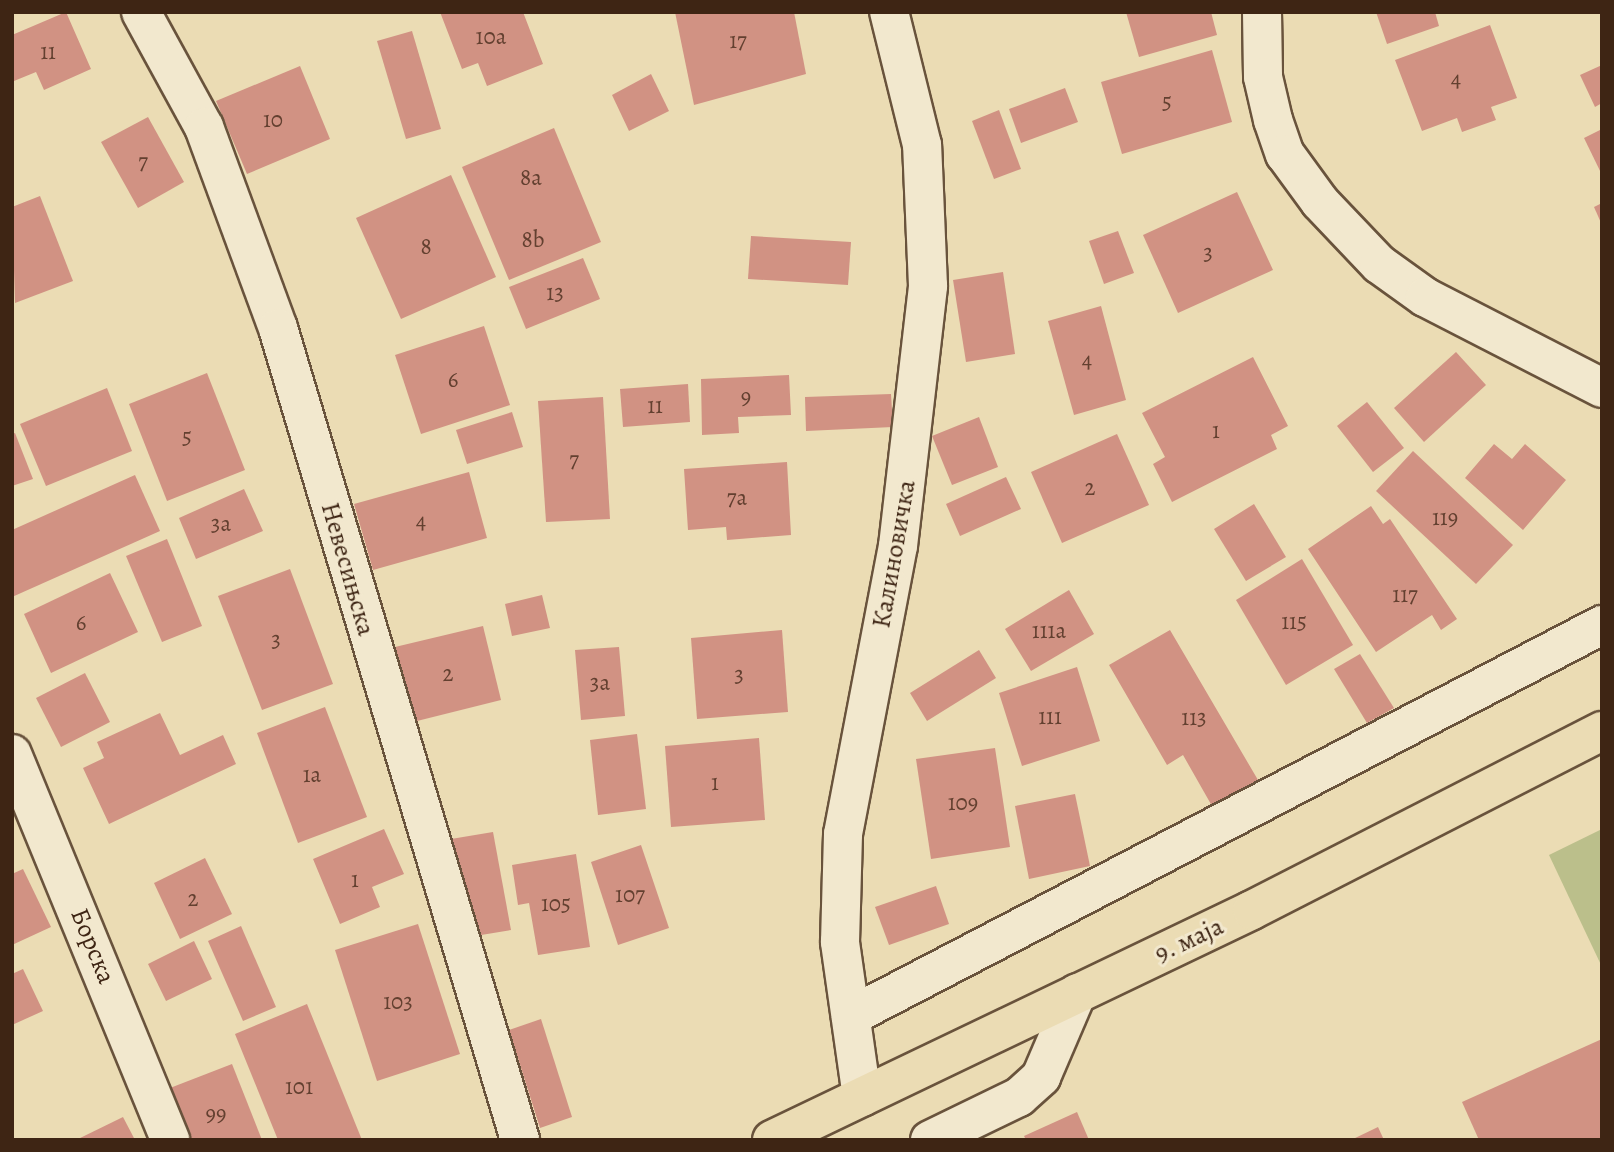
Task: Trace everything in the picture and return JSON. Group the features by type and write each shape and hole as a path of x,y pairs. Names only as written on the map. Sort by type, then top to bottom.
{"main road":[{"name":"9. маја","path":"772,1140 1077,993 1602,731"}],"street":[{"name":"Невесињска","path":"141,12 204,127 278,328 520,1140"},
{"name":"Калиновичка","path":"862,1097 840,942 843,834 898,546 928,286 922,145 889,12"},
{"path":"1262,12 1263,77 1273,120 1285,153 1320,202 1379,264 1425,297 1602,388"},
{"path":"851,1016 1602,625"},
{"name":"Борска","path":"12,754 170,1140"},
{"path":"930,1140 1019,1097 1041,1077 1077,993"}],"green space":[{"path":"1602,829 1602,967 1549,855"}],"building":[{"path":"66,12 91,69 44,90 36,72 14,81 12,35"},
{"path":"440,12 523,12 543,64 487,86 478,63 462,69"},
{"path":"675,12 794,12 806,74 694,105"},
{"path":"1126,12 1211,12 1217,35 1139,57"},
{"path":"1376,12 1435,12 1439,26 1387,44"},
{"path":"1490,25 1517,98 1491,107 1496,120 1462,132 1457,118 1422,131 1395,60"},
{"path":"412,31 441,129 406,139 377,41"},
{"path":"1212,50 1232,122 1122,154 1101,82"},
{"path":"1602,65 1602,103 1595,107 1580,75"},
{"path":"300,66 330,139 247,174 216,101"},
{"path":"651,74 669,111 629,131 612,95"},
{"path":"1065,88 1078,122 1021,143 1009,109"},
{"path":"999,110 1021,169 994,179 972,121"},
{"path":"148,117 184,182 138,208 101,142"},
{"path":"554,128 601,242 509,280 462,167"},
{"path":"1602,129 1602,175 1584,138"},
{"path":"451,175 496,277 401,319 356,218"},
{"path":"1237,192 1273,270 1178,313 1143,235"},
{"path":"40,196 73,281 15,303 12,207"},
{"path":"1602,203 1602,225 1594,207"},
{"path":"1118,231 1134,273 1104,284 1089,241"},
{"path":"751,236 851,242 848,285 748,279"},
{"path":"583,258 600,299 526,329 509,287"},
{"path":"1003,272 1015,354 966,362 953,280"},
{"path":"1101,306 1126,400 1074,415 1048,321"},
{"path":"484,326 510,405 421,434 395,355"},
{"path":"1456,352 1486,385 1424,442 1394,408"},
{"path":"1253,357 1288,426 1271,435 1277,449 1172,502 1153,464 1165,457 1142,413"},
{"path":"207,373 245,470 167,501 129,404"},
{"path":"789,375 791,415 738,417 739,433 702,435 701,379"},
{"path":"688,384 690,422 623,427 620,389"},
{"path":"107,388 132,451 46,486 20,424"},
{"path":"891,394 893,427 806,431 805,397"},
{"path":"603,397 610,519 546,522 538,401"},
{"path":"1367,402 1404,448 1373,472 1337,426"},
{"path":"512,412 523,447 467,464 456,430"},
{"path":"979,417 998,467 952,485 932,436"},
{"path":"15,433 33,479 12,486 12,434"},
{"path":"1117,434 1149,505 1062,543 1031,472"},
{"path":"1494,444 1512,459 1525,444 1566,480 1523,530 1465,478"},
{"path":"1413,451 1513,545 1476,584 1376,491"},
{"path":"787,462 791,535 727,540 726,527 688,530 684,469"},
{"path":"469,472 487,538 373,570 354,504"},
{"path":"135,475 160,531 12,597 12,530"},
{"path":"1006,477 1021,509 960,536 946,504"},
{"path":"244,489 263,531 196,559 179,518"},
{"path":"1254,504 1286,557 1246,581 1214,529"},
{"path":"1371,506 1383,524 1390,519 1457,619 1441,630 1432,615 1376,652 1308,549"},
{"path":"167,539 202,626 162,642 126,556"},
{"path":"1302,559 1353,645 1286,685 1236,600"},
{"path":"290,569 333,684 262,710 218,596"},
{"path":"110,573 138,632 51,673 24,614"},
{"path":"1069,590 1094,634 1031,671 1005,629"},
{"path":"542,595 550,628 512,636 505,604"},
{"path":"483,626 501,700 413,722 395,647"},
{"path":"782,630 788,712 697,719 691,638"},
{"path":"1170,630 1258,780 1212,806 1183,755 1167,765 1109,665"},
{"path":"619,647 625,716 581,720 575,650"},
{"path":"979,650 996,678 927,721 910,693"},
{"path":"1360,654 1394,708 1367,723 1334,669"},
{"path":"1077,667 1100,741 1022,766 999,693"},
{"path":"85,673 110,722 61,747 36,698"},
{"path":"325,707 367,817 298,843 257,733"},
{"path":"160,713 180,755 223,735 236,764 109,824 83,768 104,758 97,742"},
{"path":"637,734 646,809 598,815 590,740"},
{"path":"759,738 765,820 671,827 665,746"},
{"path":"995,748 1010,847 931,859 916,759"},
{"path":"1075,794 1090,866 1029,879 1015,806"},
{"path":"384,829 404,874 372,887 380,907 340,924 313,859"},
{"path":"493,832 511,930 469,937 451,839"},
{"path":"641,845 669,928 618,945 591,862"},
{"path":"576,854 590,947 538,955 529,903 518,905 512,865"},
{"path":"205,858 232,914 180,939 154,883"},
{"path":"23,869 51,927 12,945 12,874"},
{"path":"936,886 949,924 889,945 875,907"},
{"path":"418,924 460,1054 377,1081 335,950"},
{"path":"241,926 276,1007 243,1021 208,941"},
{"path":"194,941 212,979 166,1001 148,964"},
{"path":"23,969 43,1011 12,1025 12,974"},
{"path":"307,1004 362,1140 278,1140 235,1034"},
{"path":"541,1019 572,1117 540,1128 509,1030"},
{"path":"1602,1039 1602,1140 1479,1140 1462,1102"},
{"path":"232,1064 262,1140 190,1140 170,1088"},
{"path":"1077,1112 1089,1140 1026,1140 1024,1136"},
{"path":"123,1117 135,1140 76,1140"},
{"path":"1378,1127 1384,1140 1351,1140"}]}
